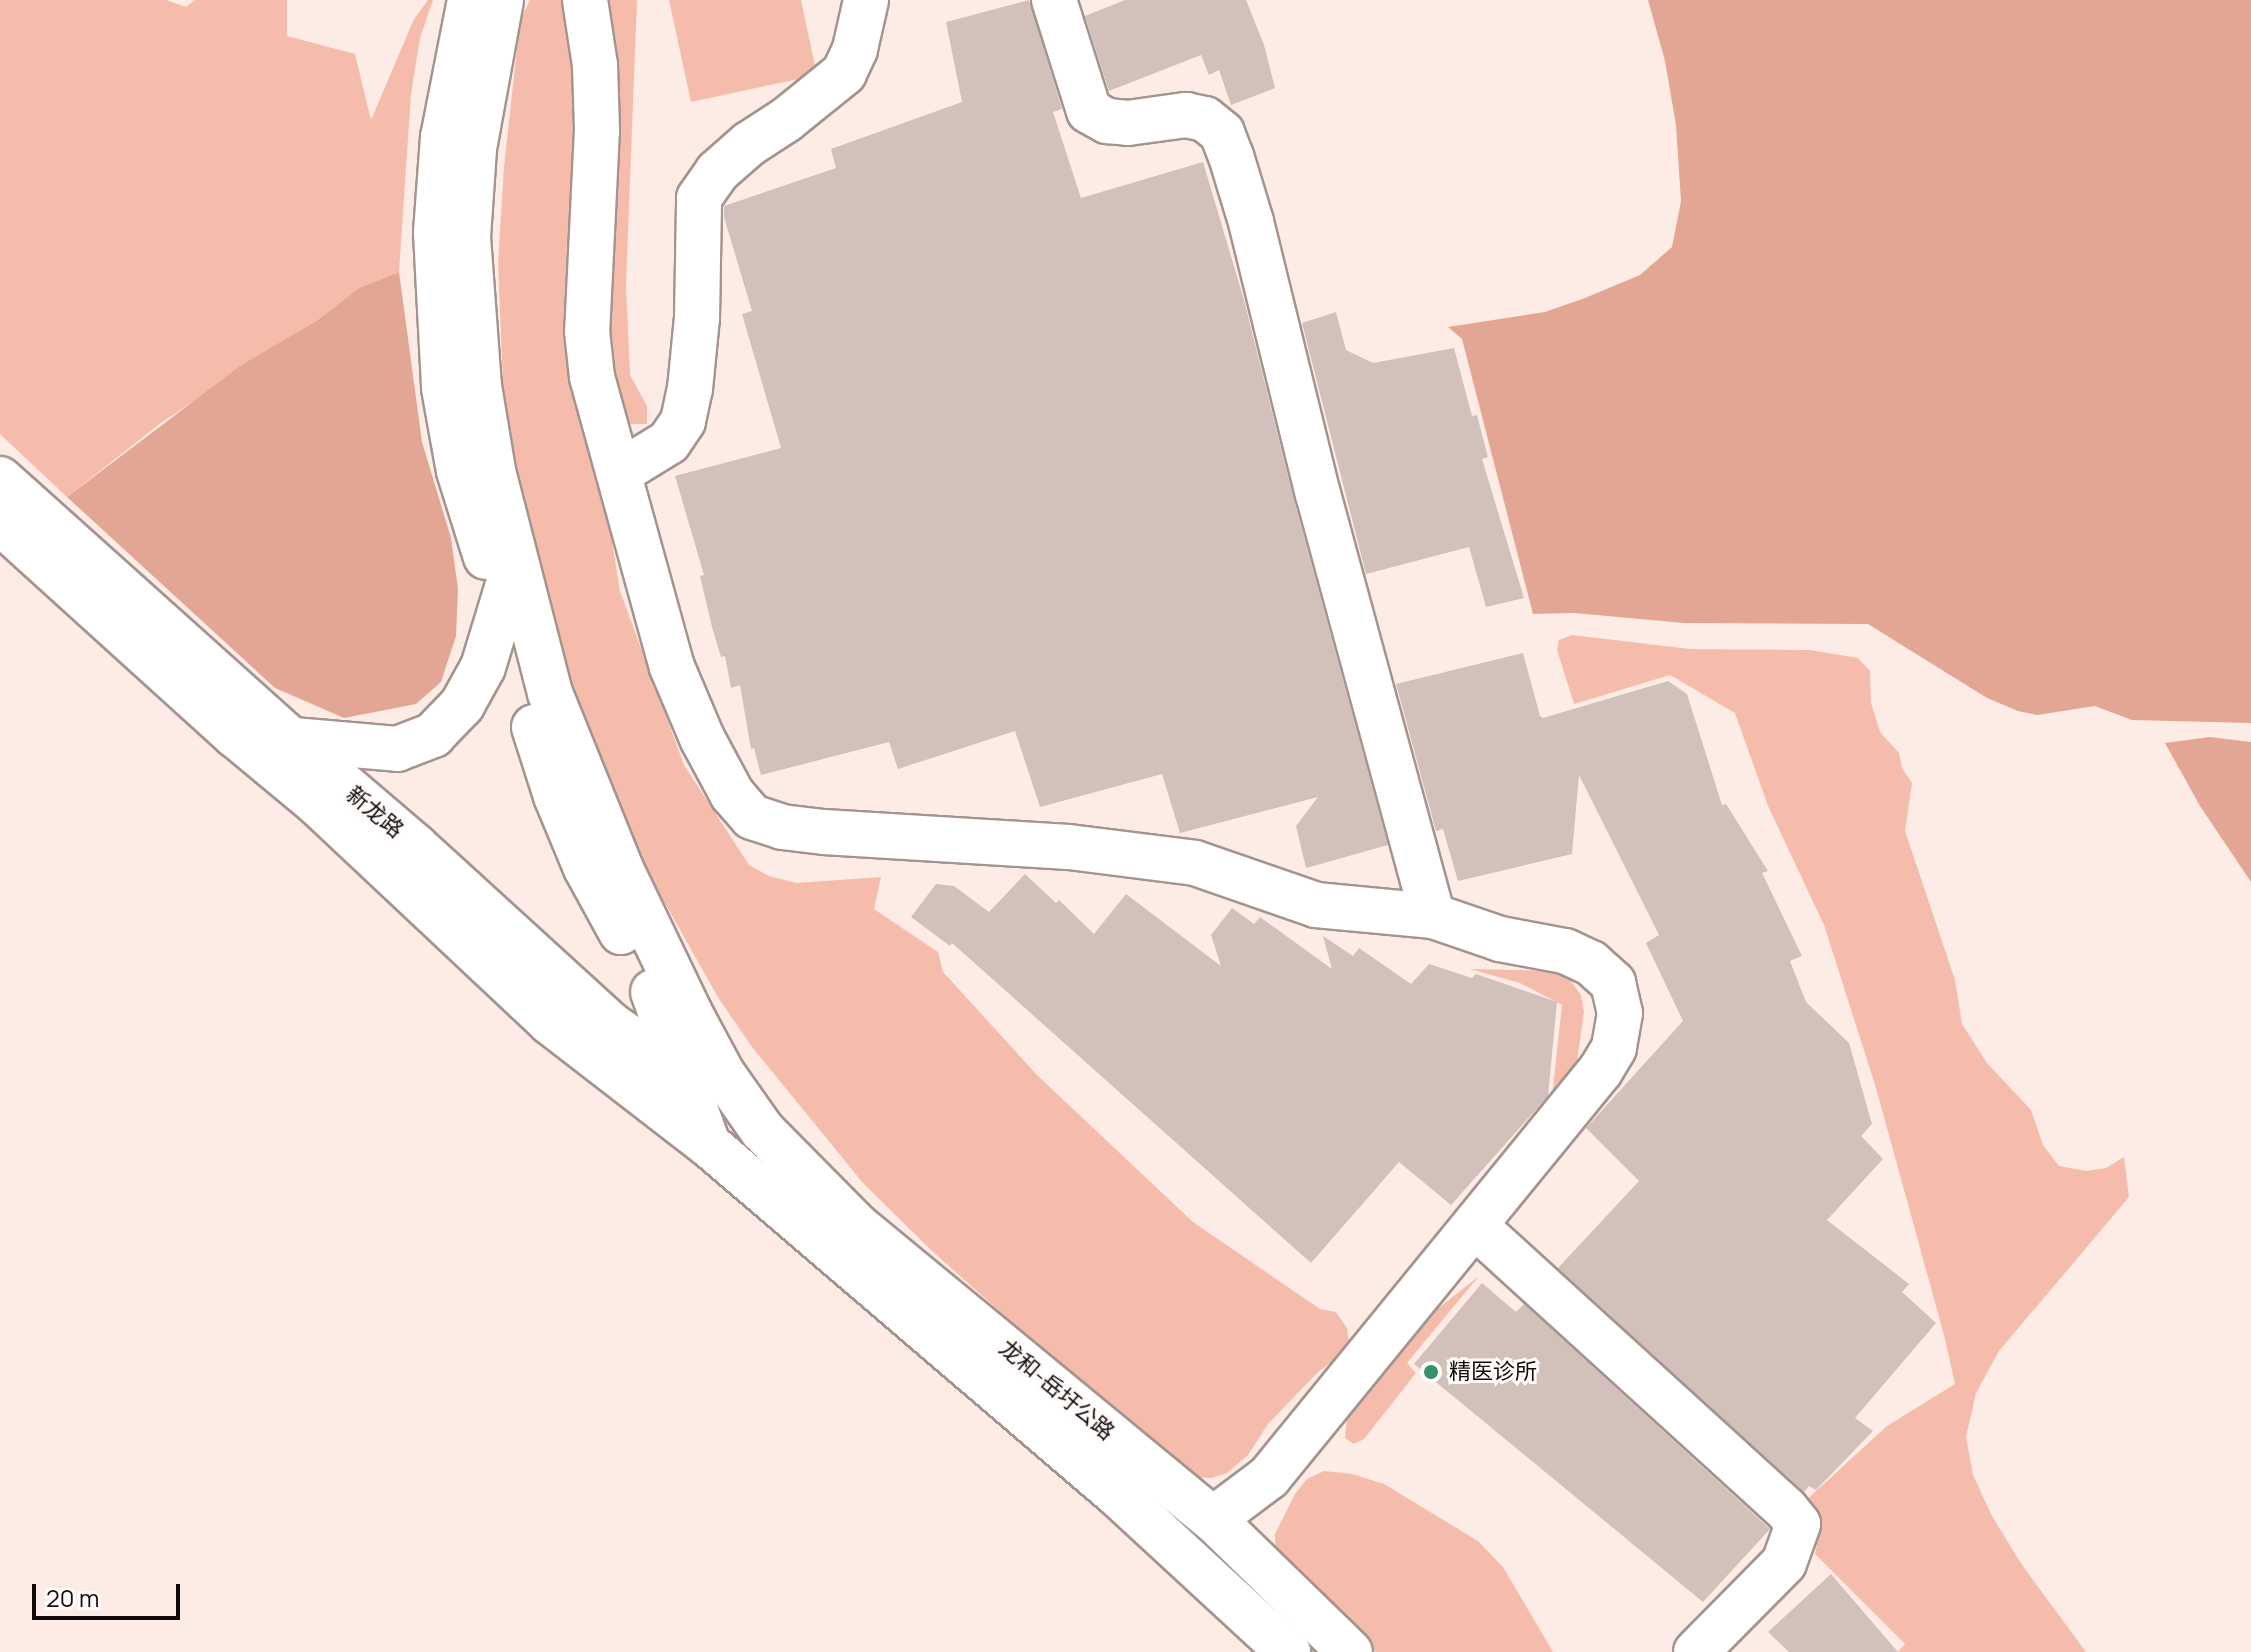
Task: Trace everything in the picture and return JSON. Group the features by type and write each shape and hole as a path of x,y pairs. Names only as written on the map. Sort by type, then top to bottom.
{"main road":[{"path":"470,0 438,178 439,305 444,388 459,471 556,796 586,868 660,1005 708,1144"},
{"path":"501,0 474,149 468,237 479,386 493,471 550,693 621,869 722,1073 762,1130"},
{"path":"585,0 595,65 597,130 587,331 595,392 620,472 642,569 672,667 724,780 752,817 782,827 824,832 1156,856 1227,872 1316,905 1433,916 1500,939 1565,951 1591,963 1613,983 1620,1013 1614,1048 1600,1071 1269,1477 1213,1519"},
{"path":"620,472 669,442 683,421 697,318 699,198 717,172 749,144 786,120 844,73 855,49 866,0"},
{"path":"1054,0 1089,111 1107,121 1128,123 1186,115 1205,119 1222,133 1227,145 1251,222 1318,494 1433,916"},
{"name":"新龙路","path":"0,479 291,740 415,846 610,1024 762,1130"},
{"name":"新龙路","path":"0,522 235,735 317,803 550,1022 708,1144"},
{"path":"235,735 397,749 433,735 462,705 483,667 515,562"},
{"name":"龙和-岳圩公路","path":"762,1130 857,1226 1213,1519 1350,1652"},
{"name":"龙和-岳圩公路","path":"708,1144 1117,1494 1288,1652"},
{"path":"1475,1226 1786,1509 1798,1524 1784,1563 1696,1652"}],"shaded area":[{"path":"0,0 166,0 186,7 195,0 287,0 287,36 355,54 371,120 414,19 428,0 433,0 420,38 411,94 399,272 359,288 315,322 162,422 67,497 0,434"},
{"path":"530,0 565,0 573,26 604,491 620,591 684,765 749,865 769,876 796,883 881,877 874,909 938,952 943,972 1038,1076 1193,1222 1320,1309 1336,1312 1347,1328 1350,1348 1318,1372 1268,1424 1248,1455 1227,1473 1211,1478 1193,1477 1073,1377 931,1250 863,1183 752,1047 719,999 648,873 578,716 516,485 503,384 498,263 504,167 520,21"},
{"path":"608,0 637,0 626,285 630,375 647,406 647,424 630,424 608,389"},
{"path":"669,0 801,0 817,75 691,102"},
{"path":"1648,0 2251,0 2251,723 2132,720 2095,706 2037,715 2018,711 1987,698 1868,624 1684,623 1574,613 1533,614 1462,339 1448,327 1545,312 1585,298 1640,275 1672,247 1681,201 1676,125 1665,61"},
{"path":"399,272 422,442 451,538 458,589 456,636 441,682 416,704 344,718 275,688 67,497 240,366 315,322 359,288"},
{"path":"1572,635 1690,649 1810,650 1858,658 1870,671 1871,703 1880,732 1899,753 1902,768 1912,783 1905,831 1955,980 1962,1024 1987,1063 2031,1110 2043,1145 2059,1166 2086,1171 2106,1168 2124,1157 2129,1197 1999,1351 1976,1393 1966,1437 1973,1475 1992,1516 2022,1565 2086,1652 1898,1652 1905,1644 1815,1554 1818,1539 1803,1503 1887,1426 1955,1384 1944,1335 1876,1088 1824,925 1768,806 1735,713 1670,675 1574,704 1557,650 1559,640"},
{"path":"2210,737 2251,742 2251,882 2200,806 2165,743"},
{"path":"1470,969 1554,971 1570,980 1581,995 1584,1012 1577,1061 1570,1081 1551,1106 1562,1005 1520,983"},
{"path":"1479,1276 1407,1363 1416,1373 1364,1439 1354,1444 1345,1438 1347,1417 1356,1401 1430,1315"},
{"path":"1324,1471 1352,1474 1384,1484 1478,1541 1503,1567 1553,1652 1376,1652 1276,1561 1275,1534 1295,1494 1307,1479"}],"building":[{"path":"1029,0 1062,109 1053,112 1081,198 1203,162 1244,300 1294,500 1388,845 1306,868 1296,826 1318,797 1180,833 1162,774 1040,807 1015,731 898,769 889,742 761,775 754,748 751,749 740,685 731,688 725,656 721,657 712,627 700,576 704,575 675,476 781,448 742,314 752,311 724,217 724,206 836,168 831,149 962,102 946,22"},
{"path":"1125,0 1246,0 1264,45 1275,88 1231,105 1219,70 1209,75 1201,55 1109,91 1085,16"},
{"path":"1336,312 1346,350 1373,363 1454,348 1472,416 1477,415 1488,457 1482,459 1524,598 1486,607 1469,547 1366,574 1302,323"},
{"path":"1523,653 1543,718 1668,681 1687,694 1722,805 1726,804 1768,871 1762,873 1802,956 1790,961 1806,1002 1849,1043 1872,1124 1861,1136 1883,1159 1827,1220 1909,1284 1902,1292 1936,1323 1855,1418 1873,1431 1816,1490 1809,1486 1804,1492 1558,1268 1639,1181 1586,1128 1683,1021 1646,943 1659,935 1579,775 1572,854 1458,881 1443,829 1436,831 1396,684"},
{"path":"1025,874 1056,903 1059,900 1094,934 1126,894 1221,966 1211,935 1232,908 1254,924 1260,917 1332,969 1323,936 1353,956 1359,948 1411,984 1429,964 1472,978 1476,974 1557,1002 1548,1096 1451,1205 1399,1162 1311,1263 952,943 950,946 911,917 936,884 954,886 989,912"},
{"path":"1482,1283 1516,1312 1524,1304 1770,1529 1703,1602 1414,1364"},
{"path":"1831,1574 1898,1652 1789,1652 1768,1632"}],"place":[{"name":"精医诊所","path":"1431,1372"}]}
